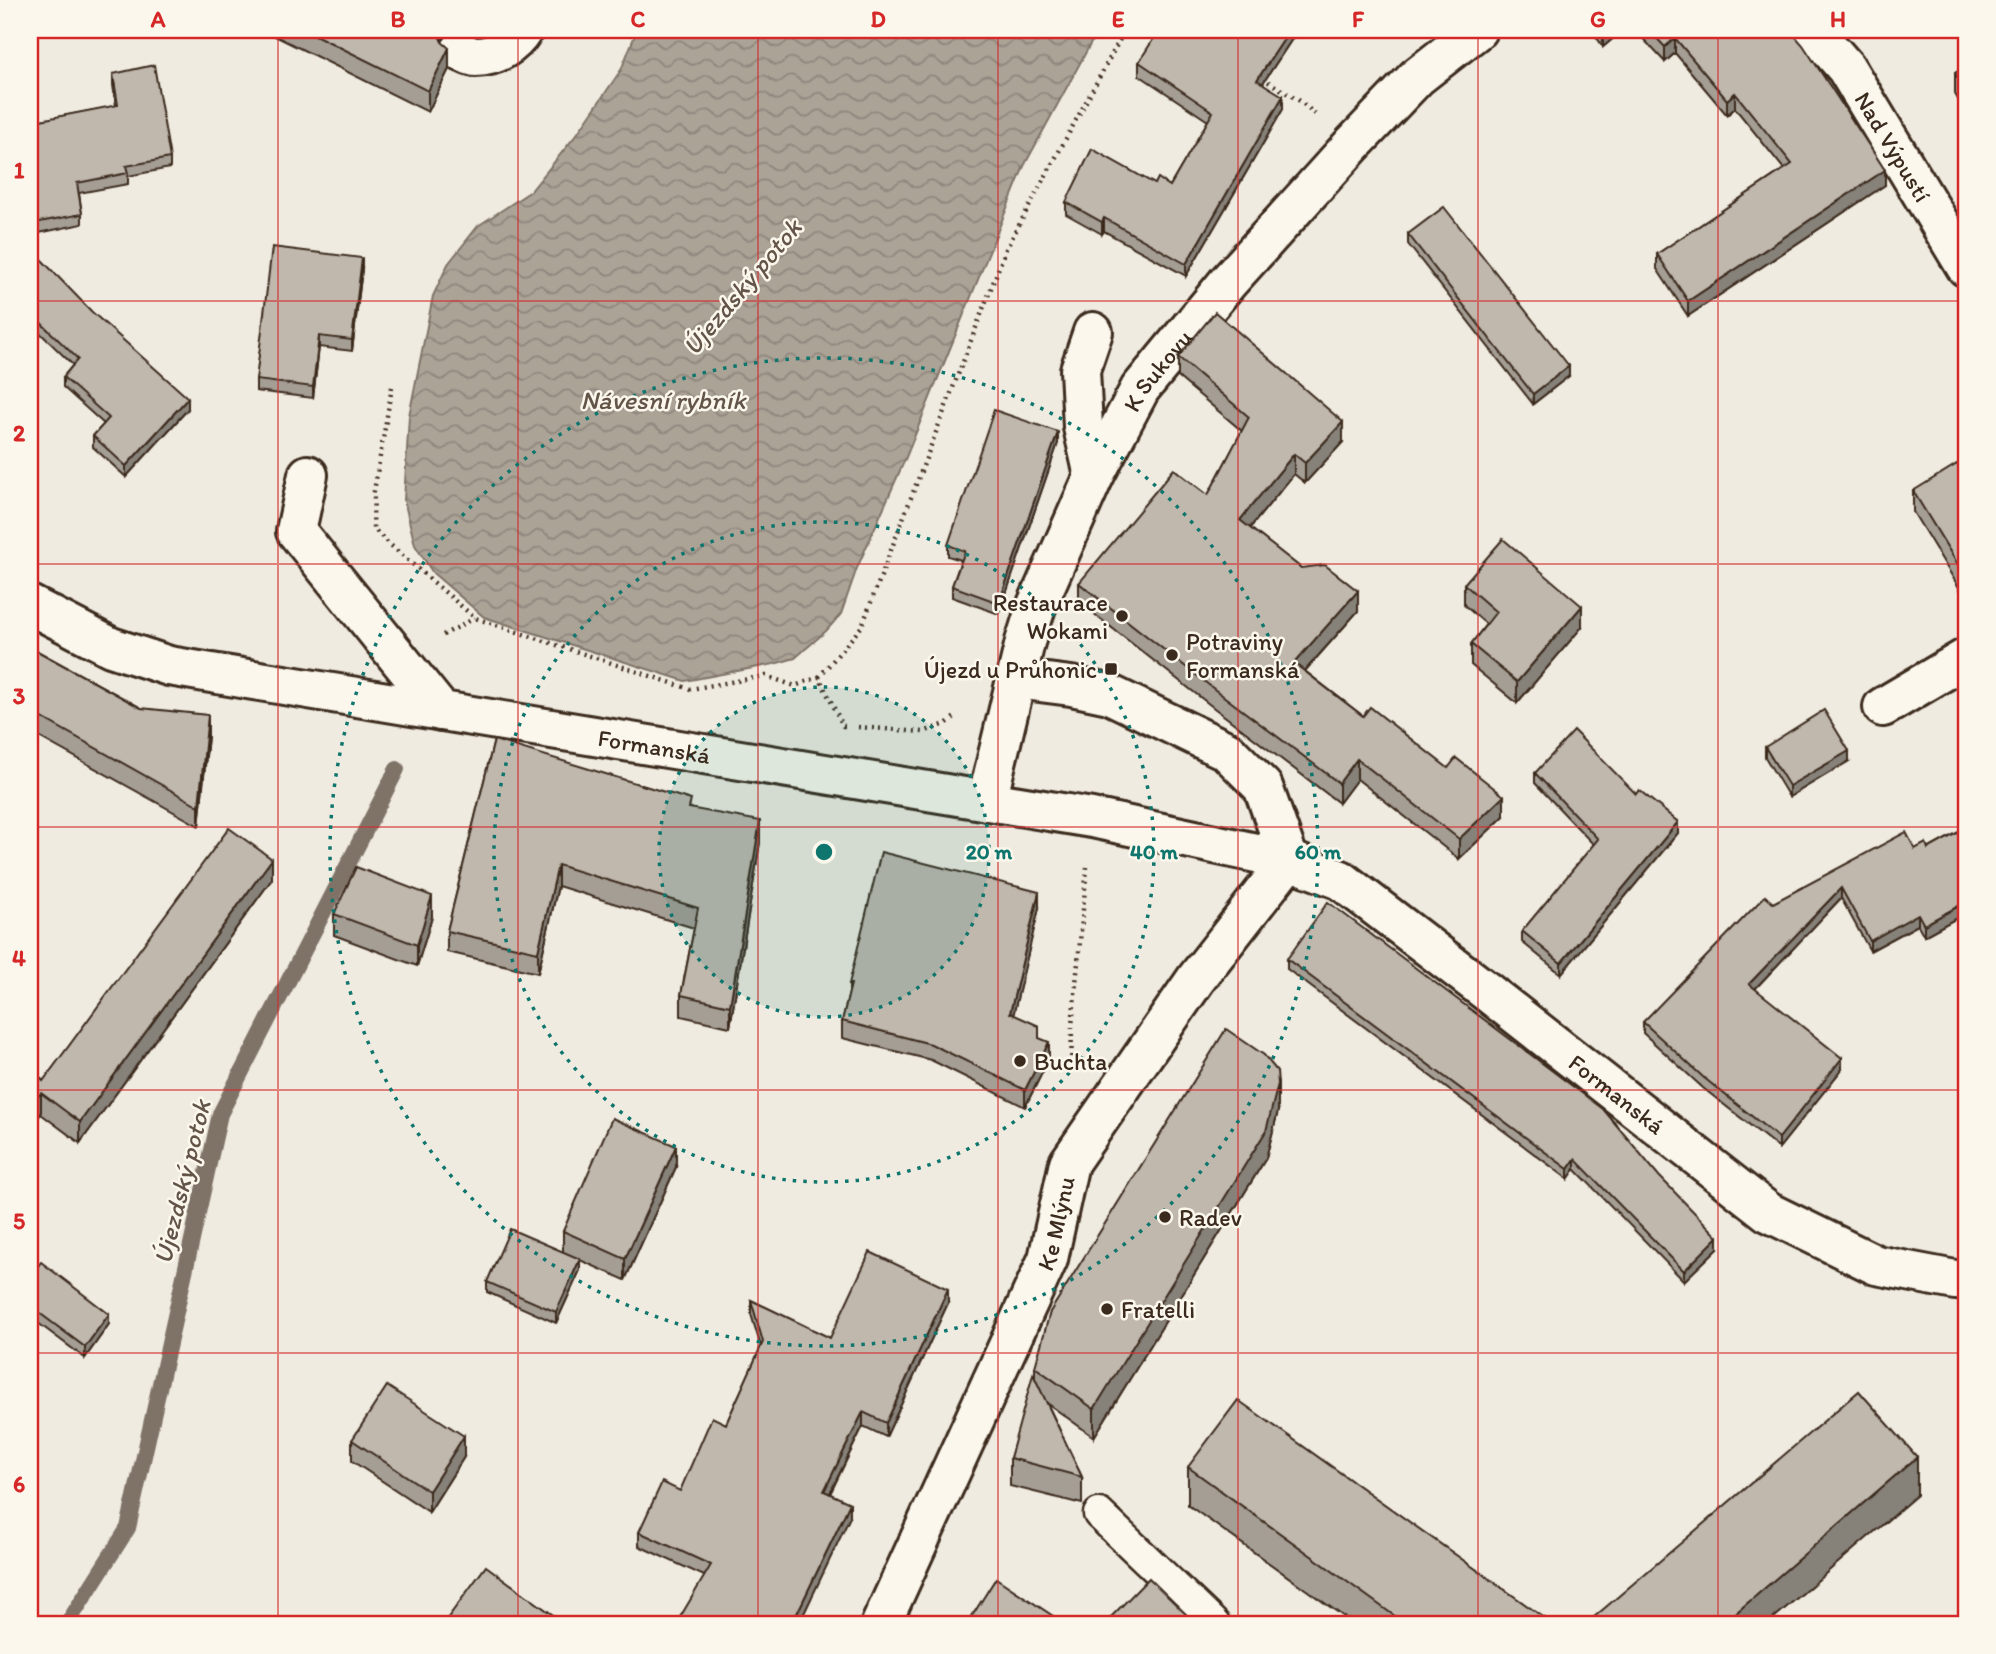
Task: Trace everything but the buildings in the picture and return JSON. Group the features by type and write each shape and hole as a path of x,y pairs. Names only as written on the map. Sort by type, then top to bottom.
{"street":[{"path":"460,51 475,57 496,53 517,41 523,30"},
{"name":"K Sukovu","path":"987,801 1016,680 1037,607 1094,476 1140,389 1228,282 1352,145 1417,77 1477,30"},
{"name":"Nad Výpustí","path":"1813,30 1846,68 1966,267"},
{"path":"1093,332 1080,370 1083,428 1094,476"},
{"path":"308,475 296,531 441,711"},
{"name":"Formanská","path":"30,605 111,647 169,666 1091,818 1289,860 1341,880 1768,1212 1875,1265 1966,1280"},
{"path":"1883,707 1966,658"},
{"path":"1016,680 1071,686 1109,694 1227,751 1263,787 1289,860"},
{"name":"Ke Mlýnu","path":"881,1624 1048,1259 1069,1163 1196,979 1289,860"}],"lane":[{"path":"1099,1514 1214,1624"}],"path":[{"path":"392,387 374,491 373,528 475,618 690,689 766,676 795,686 820,677 862,626 1006,249 1125,30"},
{"path":"1253,72 1300,101"},
{"path":"820,677 843,726 923,732 946,724 964,710"},
{"path":"1071,1080 1072,1026 1091,818"}],"water":[{"name":"Návesní rybník","path":"637,30 1098,30 1024,166 906,457 857,568 841,614 795,658 685,681 484,617 433,573 415,545 404,500 409,416 433,296 448,264 478,226 531,191 577,134 621,70"}],"waterway":[{"name":"Újezdský potok","path":"67,1624 128,1528 220,1114 397,769"}],"place":[{"name":"Restaurace Wokami","path":"1122,616"},
{"name":"Potraviny Formanská","path":"1172,655"},
{"name":"Újezd u Průhonic","path":"1111,669"},
{"name":"Buchta","path":"1020,1061"},
{"name":"Radev","path":"1165,1217"},
{"name":"Fratelli","path":"1107,1309"}]}
